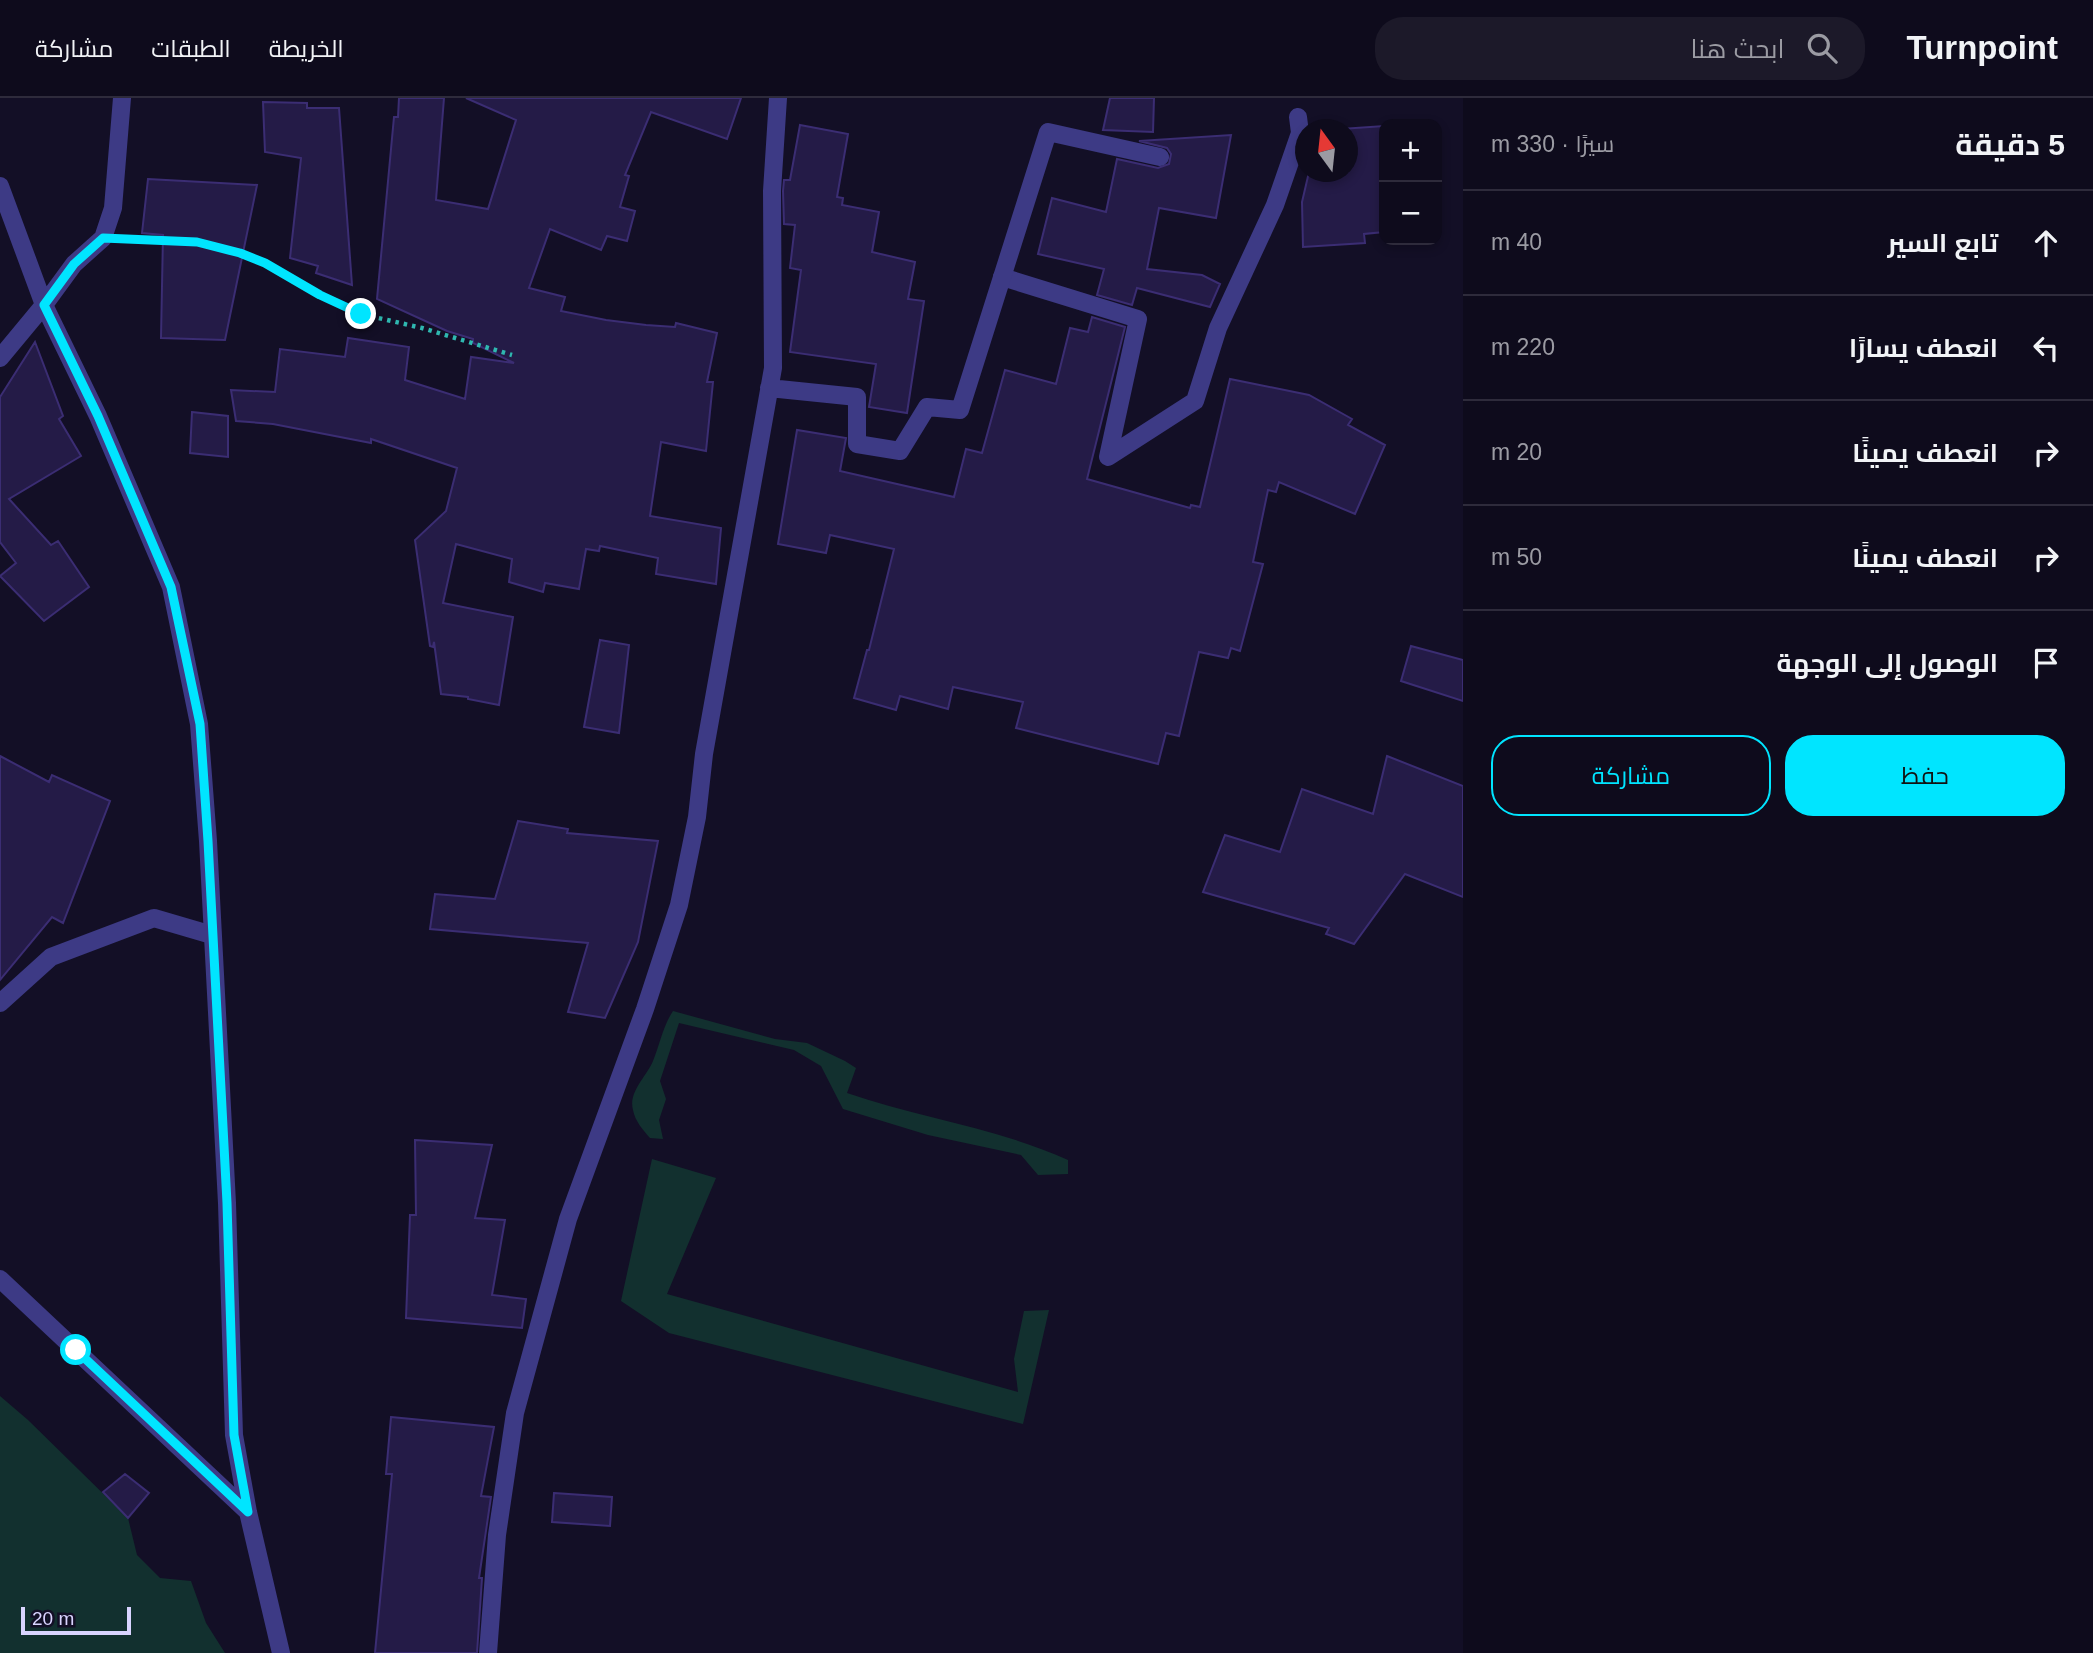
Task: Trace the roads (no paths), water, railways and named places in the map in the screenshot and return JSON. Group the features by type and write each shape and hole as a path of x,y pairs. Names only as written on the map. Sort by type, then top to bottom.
{"street":[{"path":"0,358 74,264 103,238 113,208 122,98"},
{"path":"488,1653 496,1535 515,1413 568,1219 680,905 697,817 704,754 773,368 772,191 778,98"},
{"path":"1003,277 1138,319 1108,457 1195,401 1219,328 1275,205 1300,133 1298,117"},
{"path":"769,388 856,397 857,444 900,451 927,407 960,410 1048,132 1160,157"},
{"path":"0,186 44,305 98,416 171,587 200,724 227,1203 234,1435 248,1512 281,1653"},
{"path":"0,1003 51,957 154,918 212,935"},
{"path":"0,1279 248,1512"}]}
